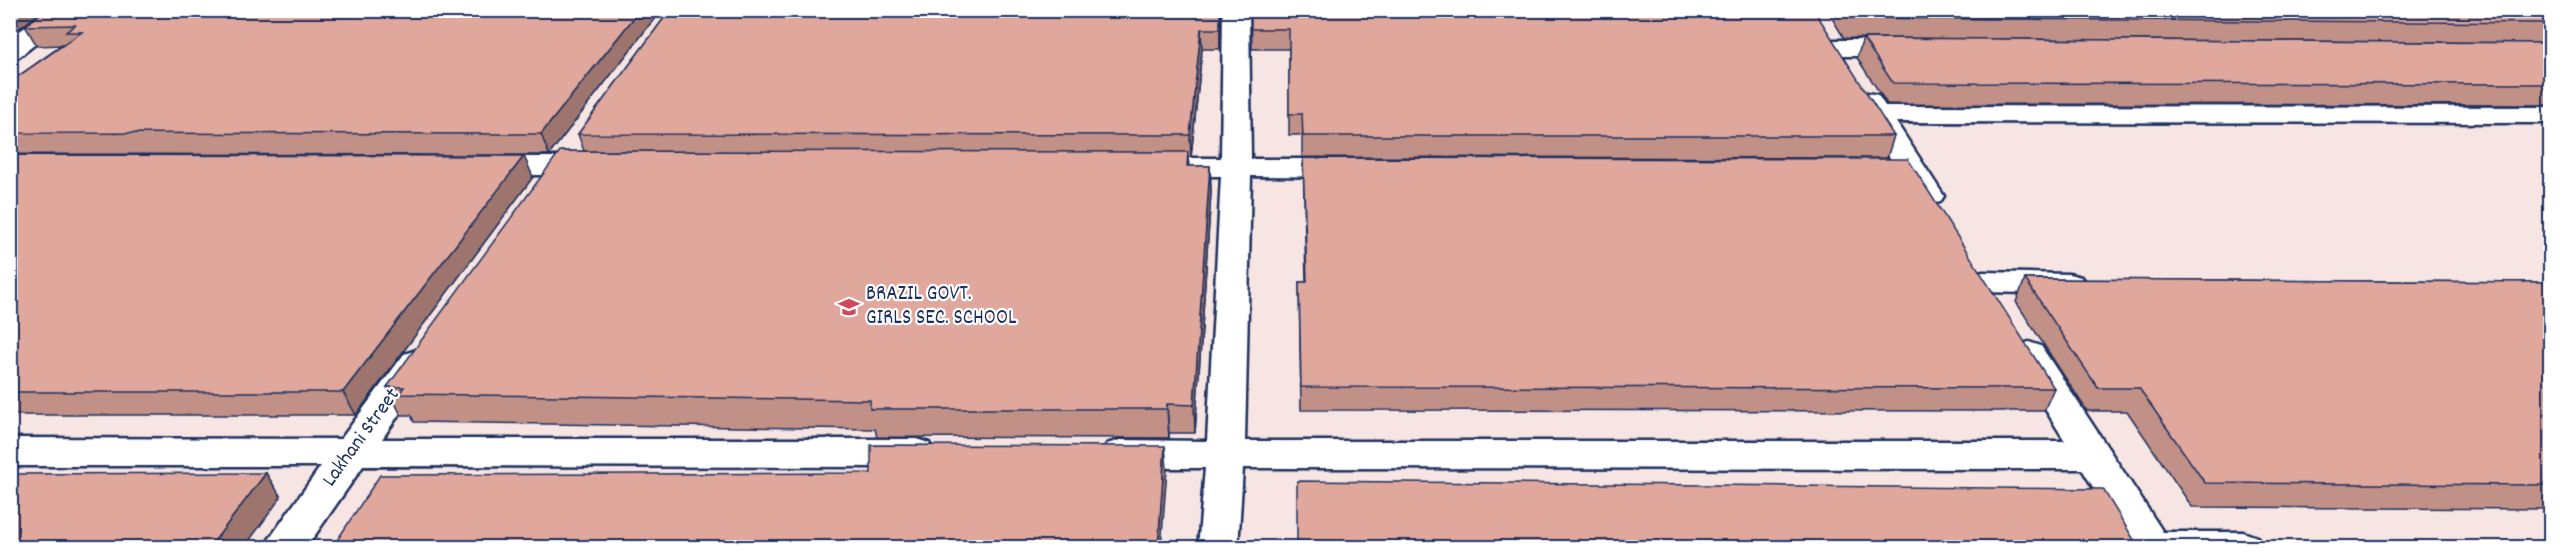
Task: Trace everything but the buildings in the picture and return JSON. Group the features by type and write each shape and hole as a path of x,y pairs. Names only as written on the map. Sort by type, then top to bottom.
{"street":[{"path":"10,51 66,10"},
{"path":"1218,548 1226,454 1238,168 1236,10"},
{"path":"1817,20 1947,225"},
{"path":"1834,48 1930,49"},
{"path":"1877,114 2550,115"},
{"path":"538,195 580,138"},
{"path":"452,166 618,166"},
{"path":"1142,167 1380,168"},
{"path":"1876,169 1912,169"},
{"path":"1965,254 2152,547 2243,548"},
{"path":"1983,282 2102,284"},
{"name":"Lakhani Street","path":"283,548 434,338"},
{"path":"10,452 950,453"},
{"path":"1082,454 2094,455"}],"place":[{"name":"BRAZIL GOVT. GIRLS SEC. SCHOOL","path":"849,307"}]}
